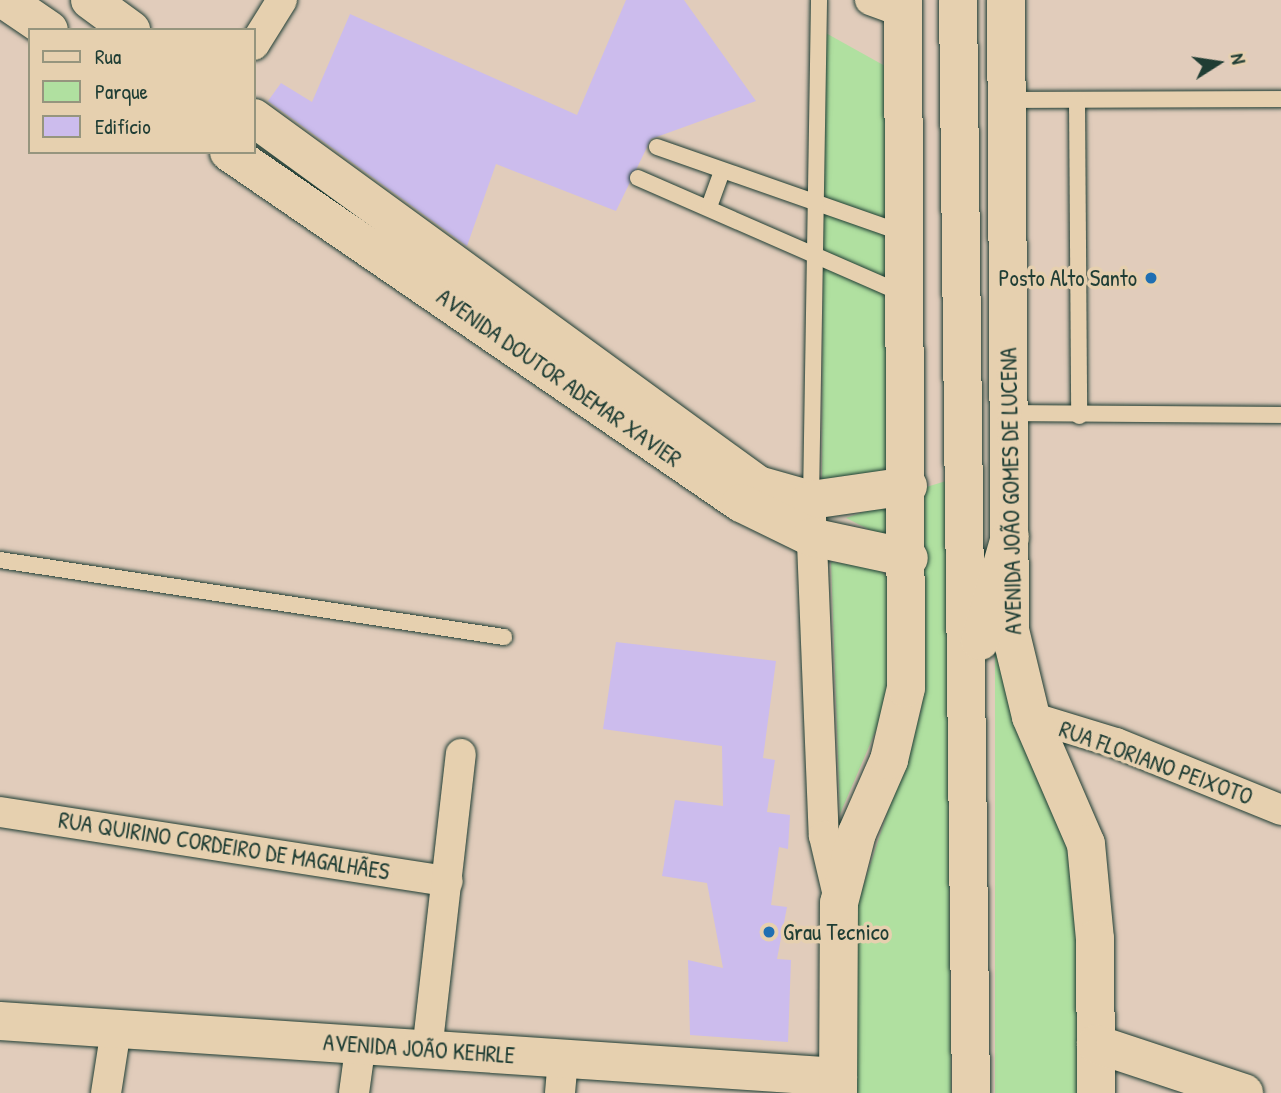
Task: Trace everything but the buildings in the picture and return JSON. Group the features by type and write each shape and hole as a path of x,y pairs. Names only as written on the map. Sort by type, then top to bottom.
{"main road":[{"path":"5,0 46,28"},
{"path":"90,0 128,28"},
{"name":"AVENIDA JOÃO GOMES DE LUCENA","path":"958,0 970,751 971,1093"},
{"name":"AVENIDA JOÃO GOMES DE LUCENA","path":"1006,0 1010,630 1031,717 1086,844 1096,1093"},
{"path":"838,1085 839,903 857,833 901,719 909,558 906,295 892,4"},
{"name":"AVENIDA DOUTOR ADEMAR XAVIER","path":"256,120 551,350"},
{"name":"AVENIDA DOUTOR ADEMAR XAVIER","path":"232,154 551,350 729,468 775,493 811,519 909,558"},
{"name":"AVENIDA DOUTOR ADEMAR XAVIER","path":"811,519 908,486"},
{"path":"970,751 979,643 1010,537"},
{"name":"AVENIDA JOÃO KEHRLE","path":"0,1021 116,1029 237,1033 360,1048 426,1051 561,1075 838,1085"},
{"path":"1096,1044 1244,1093"}],"street":[{"path":"256,42 282,0"},
{"path":"811,519 824,836 839,903"},
{"name":"RUA FLORIANO PEIXOTO","path":"1031,717 1116,743 1281,810"},
{"path":"426,1051 461,754"},
{"name":"RUA QUIRINO CORDEIRO DE MAGALHÃES","path":"0,812 448,881"},
{"path":"106,1093 116,1029"},
{"path":"354,1093 360,1048"}],"lane":[{"path":"811,519 819,0"},
{"path":"1007,100 1281,99"},
{"path":"1077,100 1079,416"},
{"path":"657,147 905,234"},
{"path":"709,207 722,171"},
{"path":"638,178 816,252 906,295"},
{"path":"1009,413 1079,416 1281,415"},
{"path":"0,560 504,637"}],"green space":[{"path":"824,32 894,71 887,471 822,481"},
{"path":"946,481 951,1093 856,1093 855,911 921,711 920,489"},
{"path":"894,501 894,542 846,518"},
{"path":"831,562 878,568 894,583 895,686 840,814"},
{"path":"995,651 1067,829 1083,936 1077,1093 995,1093"}],"place":[{"name":"Posto Alto Santo","path":"1151,278"},
{"name":"Grau Tecnico","path":"769,932"}]}
